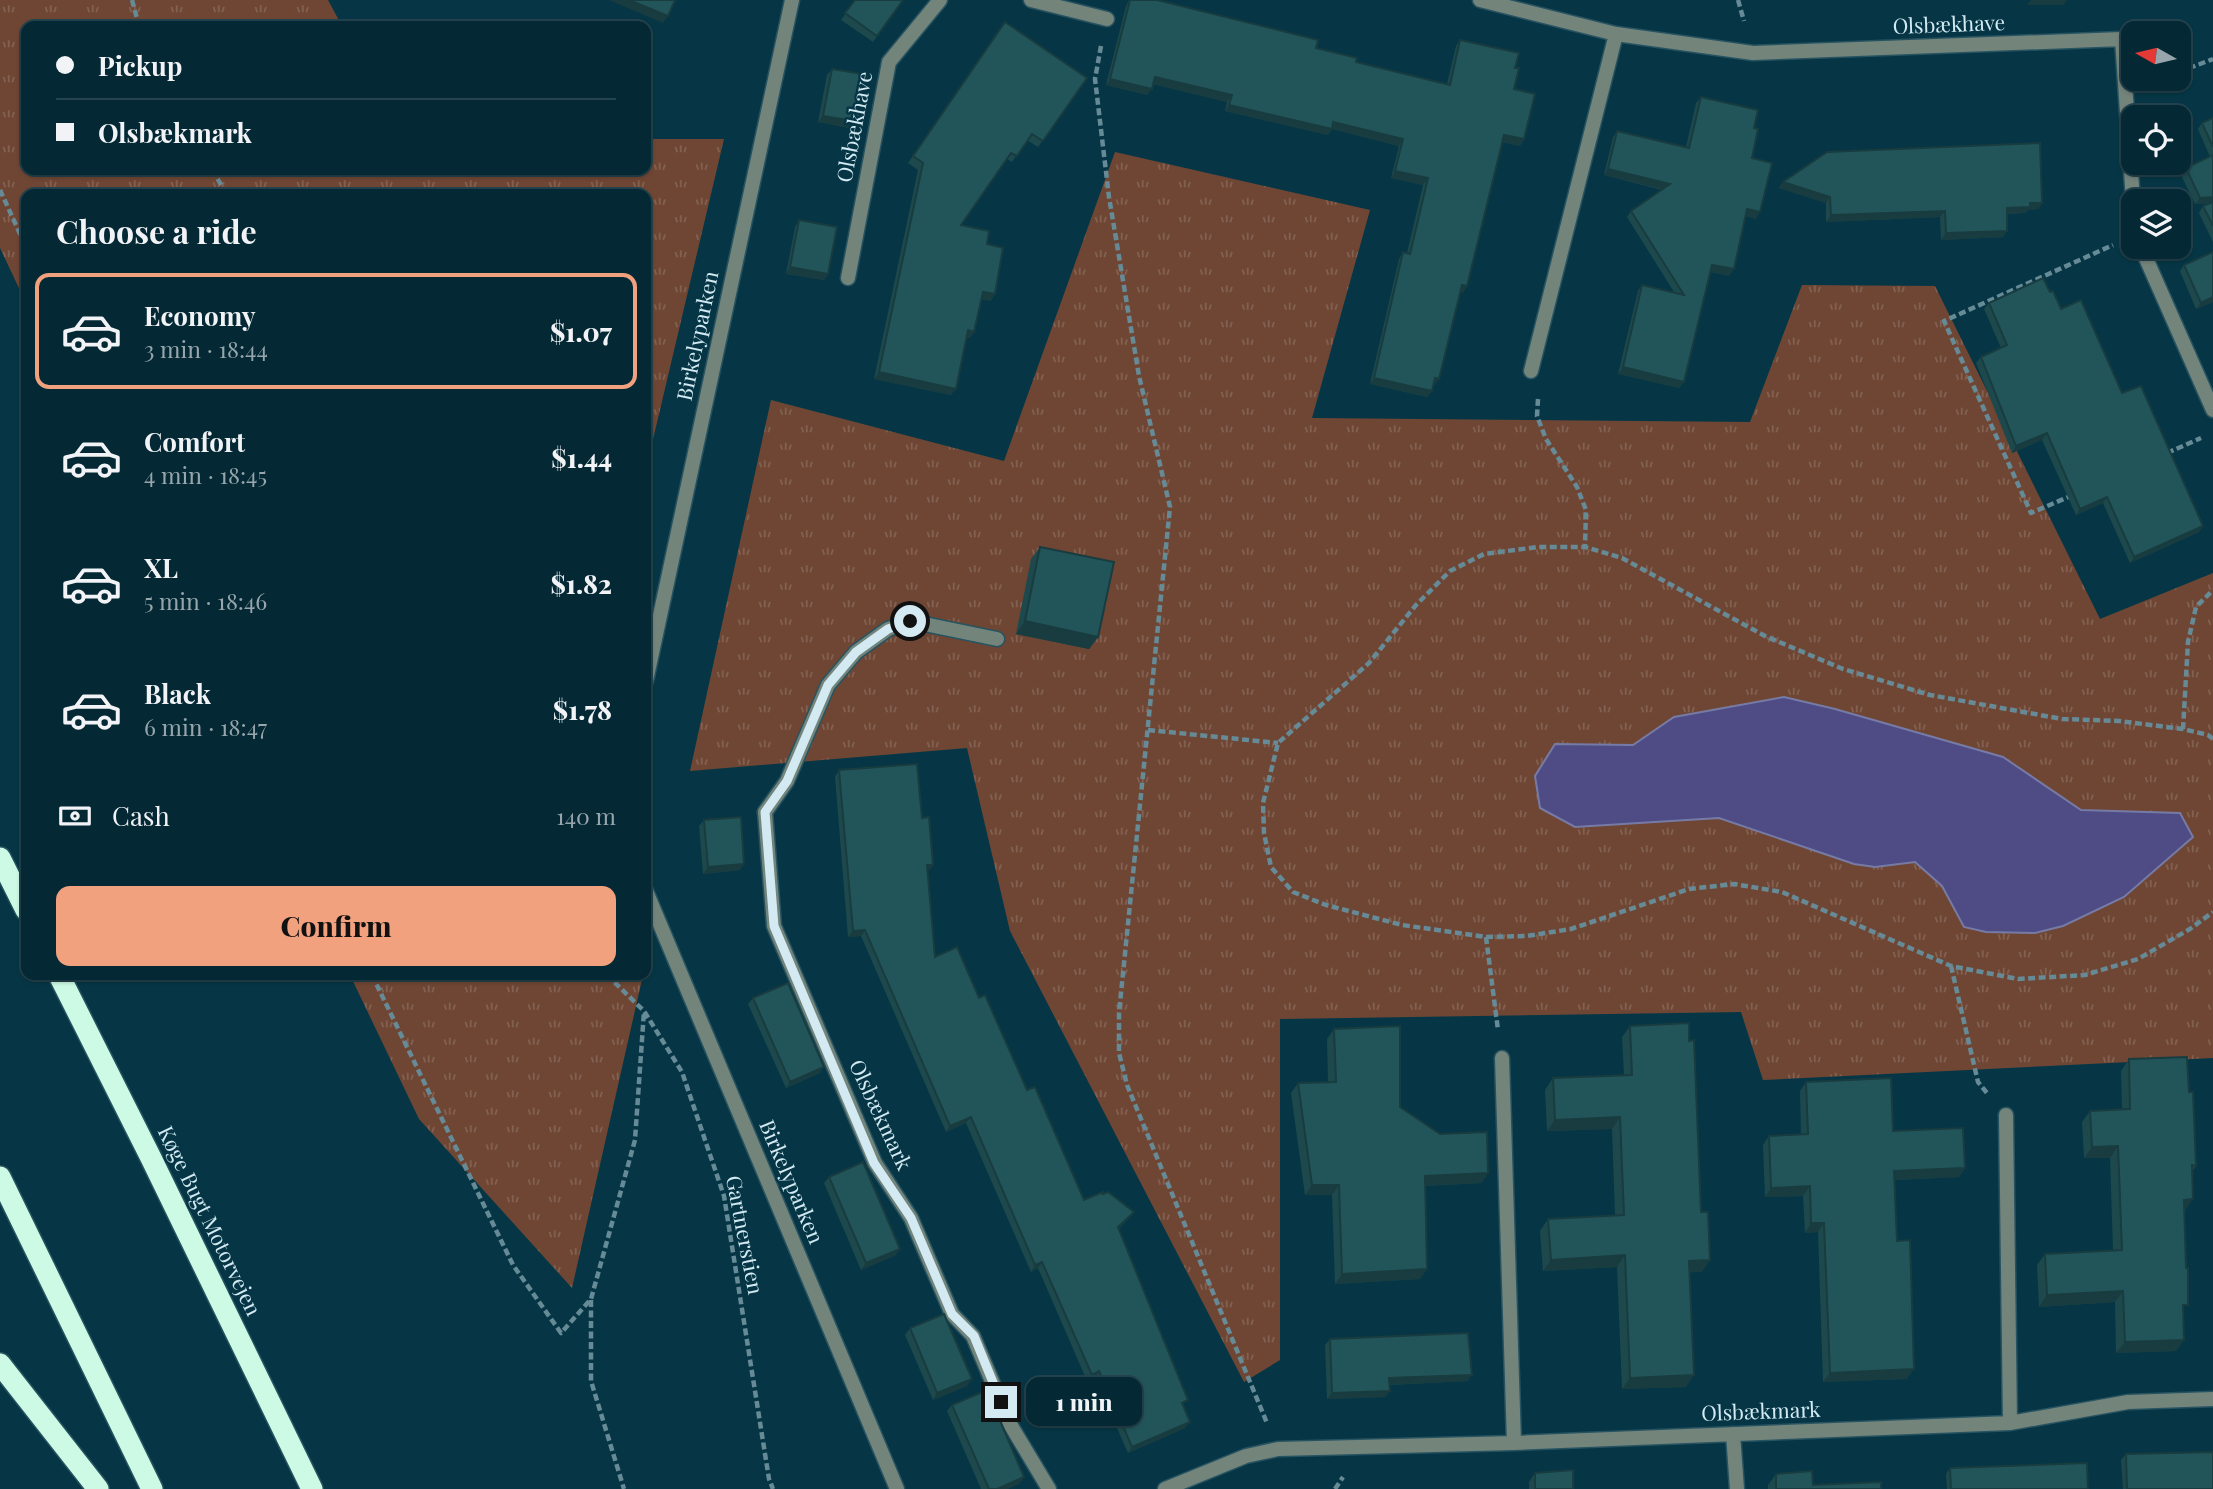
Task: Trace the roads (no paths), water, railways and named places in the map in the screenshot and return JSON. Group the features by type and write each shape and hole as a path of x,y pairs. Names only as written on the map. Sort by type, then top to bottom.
{"highway":[{"path":"0,858 21,900"},
{"name":"Køge Bugt Motorvejen","path":"62,980 312,1489"},
{"path":"0,1177 152,1489"},
{"path":"0,1364 98,1489"}],"street":[{"name":"Birkelyparken","path":"651,658 792,0"},
{"name":"Olsbækhave","path":"848,278 889,62 940,0"},
{"path":"1031,0 1107,19"},
{"name":"Olsbækhave","path":"1480,0 1616,34 1752,52 2122,39 2132,189"},
{"path":"1531,370 1616,34"},
{"path":"2146,259 2213,410"},
{"name":"Olsbækmark","path":"996,639 910,621 888,629 856,652 828,685 787,781 765,812 774,926 874,1163 911,1218 952,1314 974,1336 1010,1424 1049,1489"},
{"name":"Birkelyparken","path":"651,903 897,1489"},
{"path":"1502,1058 1514,1443"},
{"path":"2006,1115 2010,1423"},
{"name":"Olsbækmark","path":"1165,1489 1246,1456 1278,1449 1514,1443 2010,1423 2128,1402 2213,1399"},
{"path":"1733,1434 1737,1489"}]}
